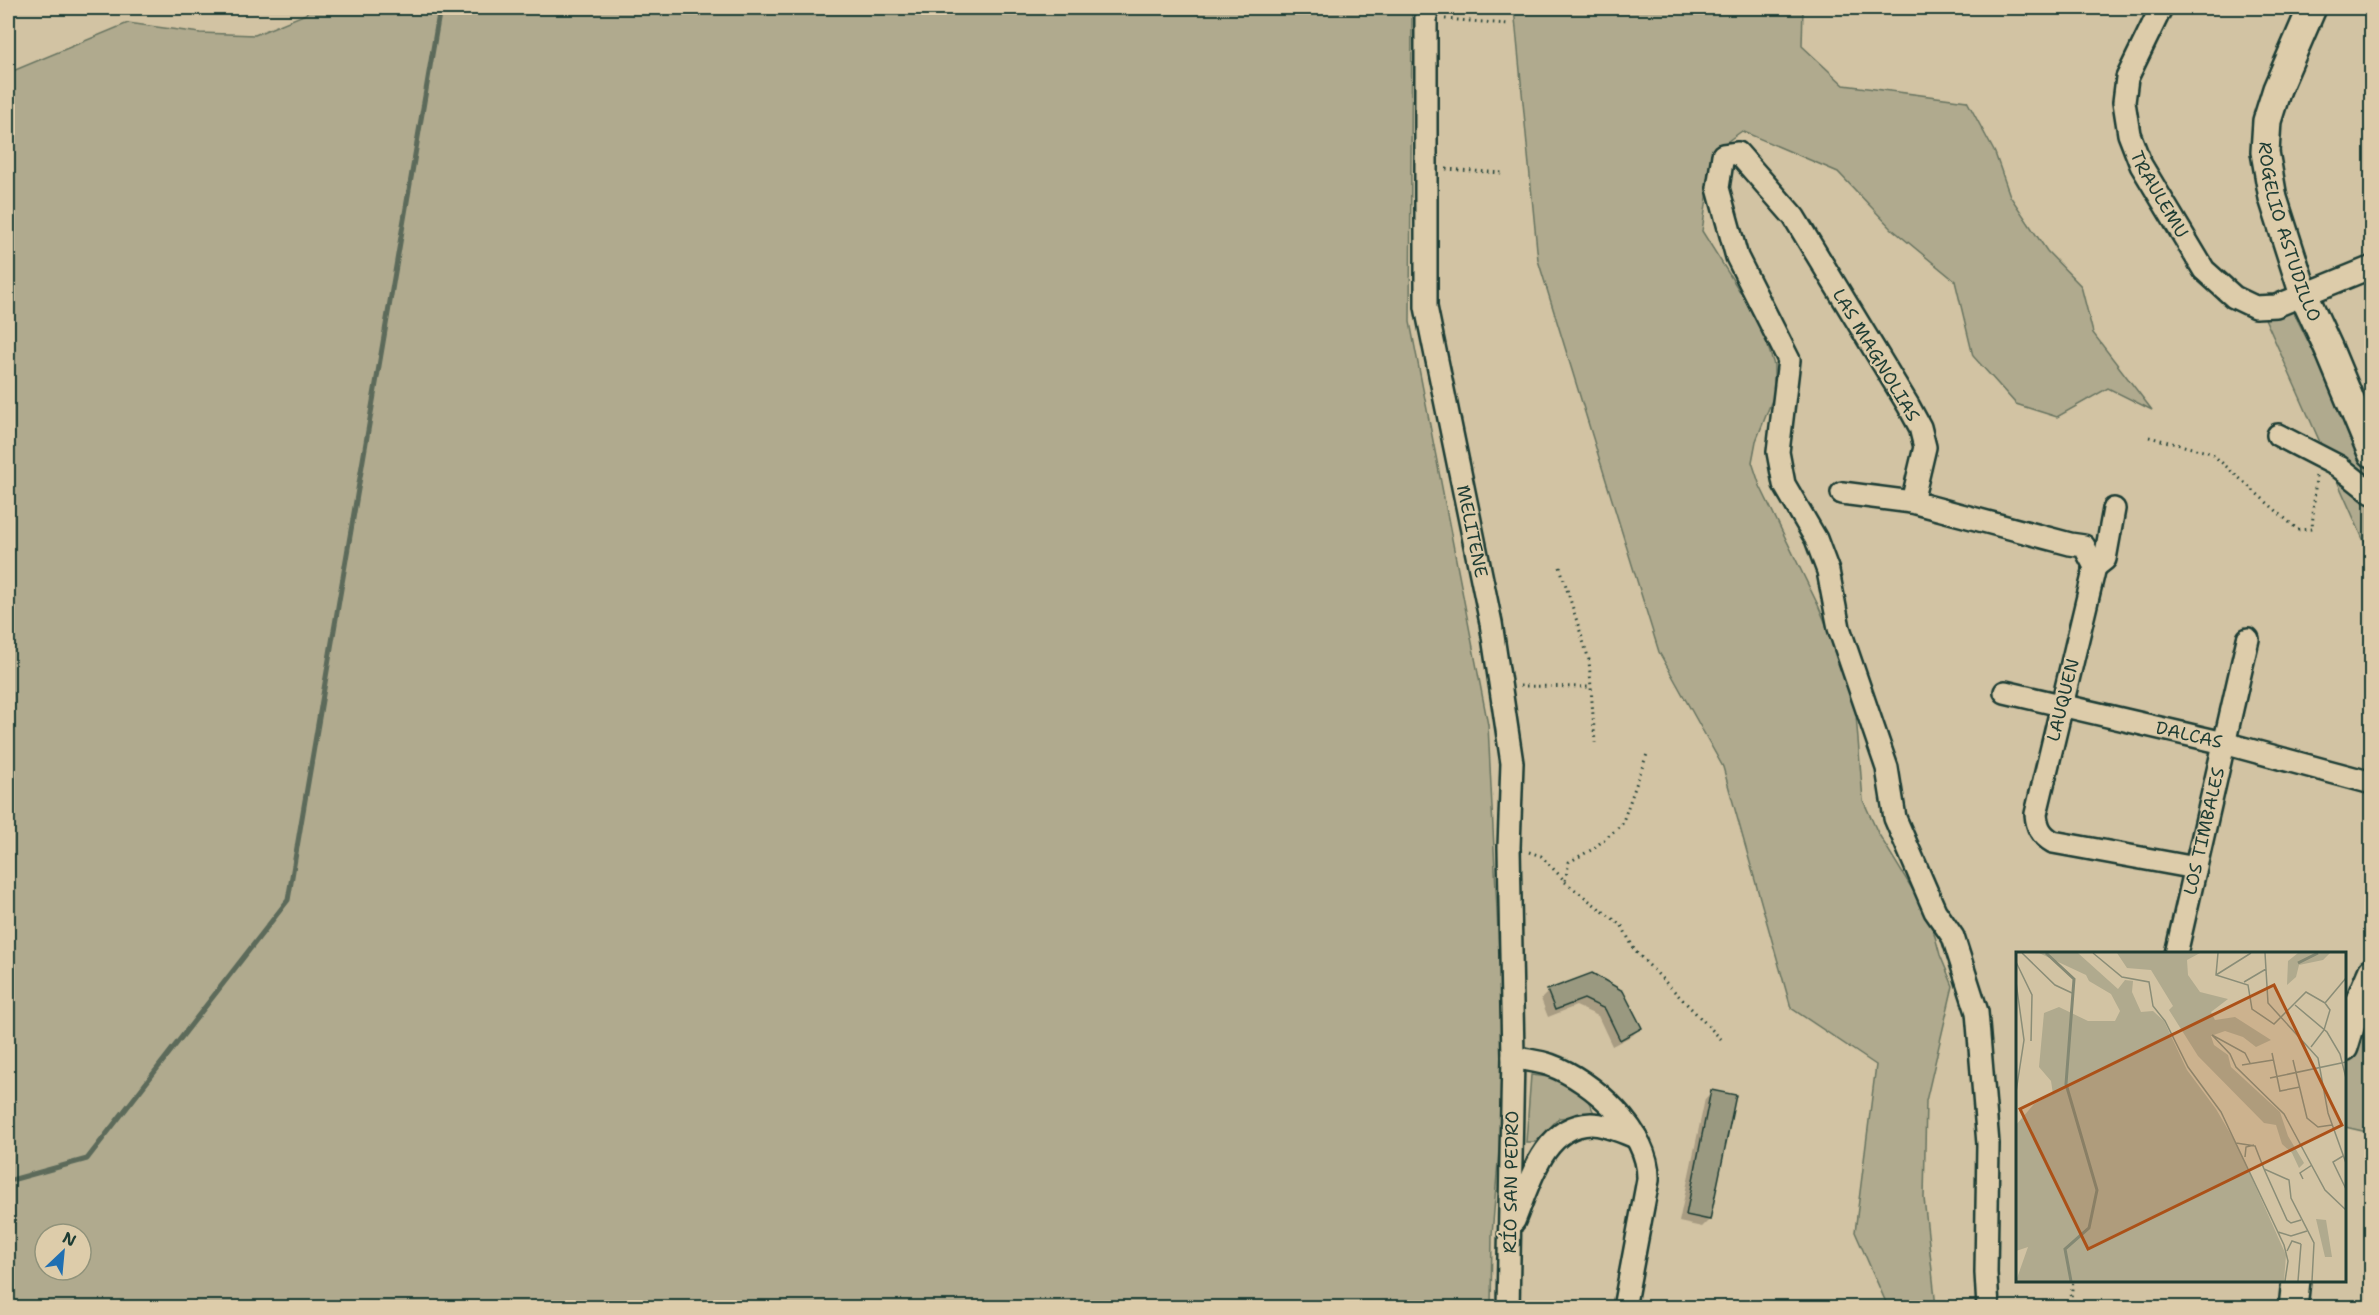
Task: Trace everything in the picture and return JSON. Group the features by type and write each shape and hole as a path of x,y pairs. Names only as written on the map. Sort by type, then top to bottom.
{"street":[{"name":"TRAULEMU","path":"2161,8 2127,78 2124,102 2129,134 2141,165 2204,270 2234,297 2255,307 2276,306 2372,267"},
{"name":"ROGELIO ASTUDILLO","path":"2312,8 2277,89 2267,121 2265,152 2273,198 2304,295 2372,453"},
{"name":"MELITENE","path":"1426,12 1426,307 1491,623 1512,764 1509,847 1513,1057"},
{"name":"LAS MAGNOLIAS","path":"1912,502 1924,447 1920,428 1794,217 1738,153 1723,155 1718,188 1737,257 1789,360 1778,452 1784,484 1816,539 1828,571 1839,628 1887,768 1895,818 1935,911 1953,937 1977,1012 1988,1144 1986,1273 1988,1308"},
{"path":"2278,435 2338,466 2372,493"},
{"path":"1842,493 1912,502 2084,546 2095,567"},
{"name":"LAUQUEN","path":"2114,509 2105,559 2095,567 2036,814 2041,832 2053,842 2196,868"},
{"name":"LOS TIMBALES","path":"2176,952 2248,639"},
{"name":"DALCAS","path":"2005,692 2224,743 2372,783"},
{"path":"2346,1040 2354,1014 2372,972"},
{"path":"1513,1057 1549,1064 1579,1078 1620,1115 1636,1137 1647,1158 1648,1180 1624,1308"},
{"name":"RÍO SAN PEDRO","path":"1508,1308 1513,1057"},
{"path":"1510,1229 1541,1159 1555,1138 1569,1127 1592,1124 1636,1137"},
{"path":"2293,1308 2296,1282"}],"path":[{"path":"1426,12 1508,24"},
{"path":"1426,167 1502,173"},
{"path":"2149,437 2211,453 2298,530 2312,529 2318,456"},
{"path":"1560,567 1589,660 1589,687 1595,743"},
{"path":"1500,686 1589,687"},
{"path":"1565,881 1569,862 1593,849 1622,824 1647,754"},
{"path":"1509,847 1541,856 1565,881 1622,926 1635,951 1721,1039"},
{"path":"2070,1308 2073,1282"}],"shaded area":[{"path":"309,8 1412,8 1410,322 1488,725 1505,1076 1492,1235 1491,1307 8,1308 8,73 128,23 200,33 255,35 306,14"},
{"path":"1514,8 1803,8 1802,46 1844,85 1967,101 1995,153 2010,196 2047,251 2081,286 2093,333 2152,410 2108,388 2057,417 2016,404 1973,356 1955,281 1892,229 1838,172 1742,131 1714,151 1702,231 1761,325 1774,365 1774,395 1756,441 1752,462 1760,486 1818,605 1854,691 1863,800 1878,833 1930,918 1940,955 1953,986 1926,1101 1924,1198 1936,1307 1888,1307 1855,1232 1876,1065 1791,1008 1723,767 1659,652 1538,260"},
{"path":"2290,305 2351,428 2371,481 2371,557 2263,314"},
{"path":"2367,990 2372,991 2371,1105 2367,1132 2346,1127 2346,1060"},
{"path":"1531,1075 1549,1077 1585,1094 1595,1115 1559,1118 1536,1142 1526,1142"}],"building":[{"path":"1592,973 1623,991 1642,1028 1620,1040 1605,1009 1584,999 1555,1010 1547,990"},
{"path":"1711,1090 1736,1095 1710,1220 1686,1215"}],"waterway":[{"path":"8,1181 87,1159 288,900 440,8"}]}
